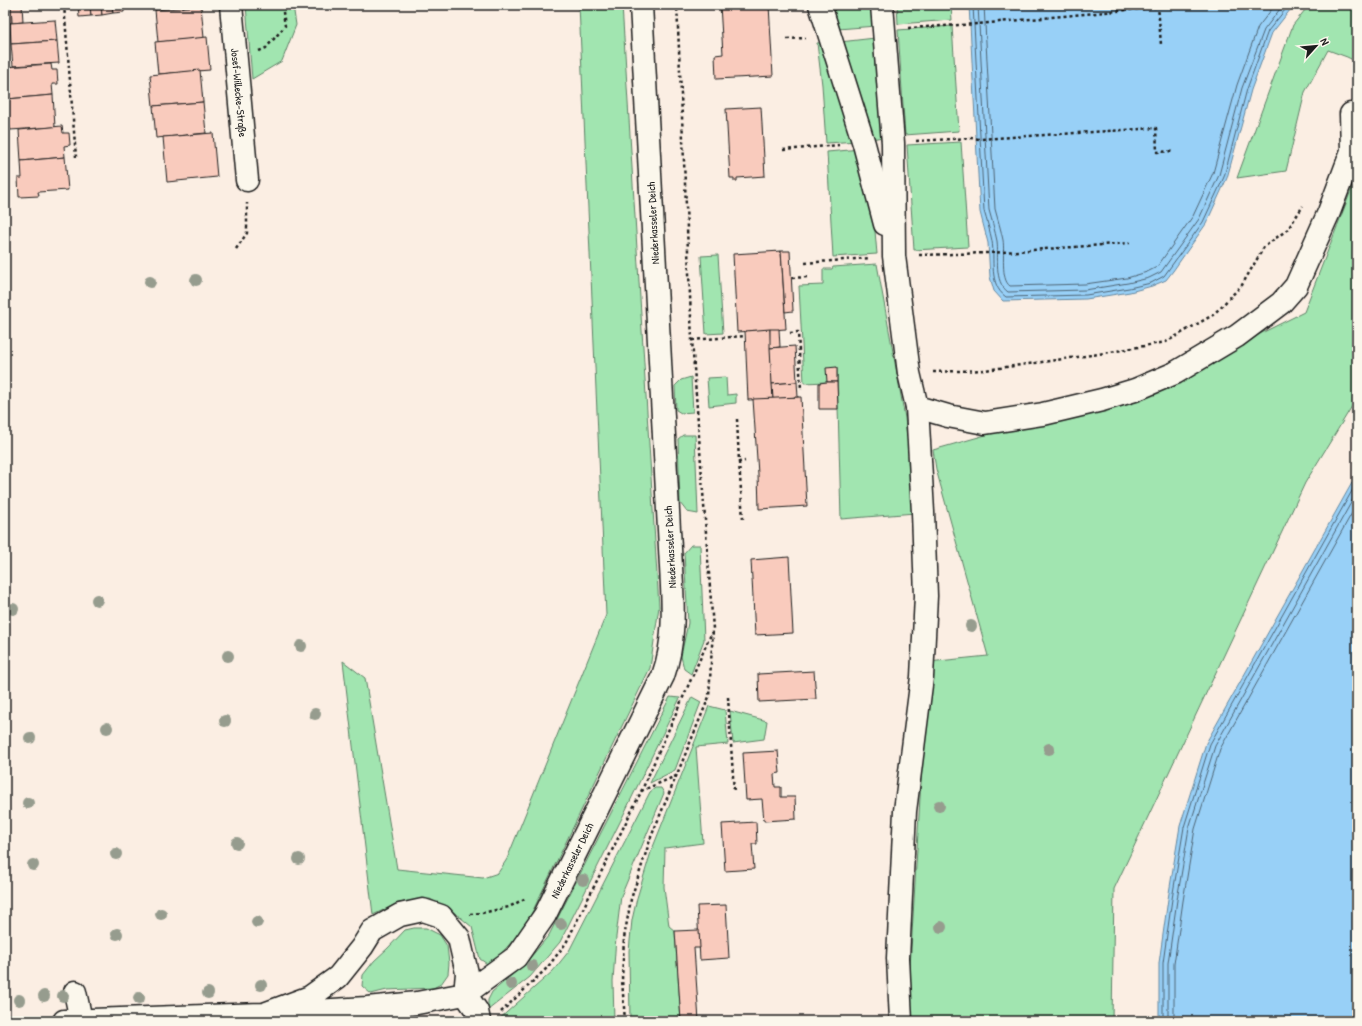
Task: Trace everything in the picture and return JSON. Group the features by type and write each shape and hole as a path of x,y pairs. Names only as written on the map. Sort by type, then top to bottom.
{"street":[{"name":"Josef-Willecke-Straße","path":"231,5 247,180"},
{"name":"Niederkasseler Deich","path":"465,994 516,957 545,915 663,676 669,659 674,623 672,567 641,5"},
{"path":"820,5 864,144 894,257"},
{"path":"882,5 893,143 894,257 909,374 917,407 926,596 922,677 905,826 898,958 901,1021"},
{"path":"917,407 948,416 986,423 1043,414 1102,400 1134,390 1175,373 1237,336 1281,303 1296,286 1329,212 1352,151 1351,114"},
{"path":"264,1014 310,997 338,976 362,947 372,931 400,915 423,910 441,916 459,938 467,973 465,994 476,1011 488,1018"},
{"path":"75,992 72,1021 264,1014 417,1003 465,994"}],"path":[{"path":"64,5 76,157"},
{"path":"236,60 266,48 285,26 282,5"},
{"path":"625,1021 622,980 624,938 631,899 651,837 709,697 713,629 692,340 677,5"},
{"path":"908,28 978,24 1158,6 1161,45"},
{"path":"786,39 811,38"},
{"path":"912,141 970,138 980,139 1156,128 1157,152 1174,151"},
{"path":"783,150 825,146"},
{"path":"236,249 247,233 247,180"},
{"path":"909,374 985,370 1099,354 1166,342 1213,314 1242,285 1264,247 1288,229 1304,206"},
{"path":"805,263 989,253 1130,243"},
{"path":"792,278 807,277"},
{"path":"790,333 798,332 801,390"},
{"path":"692,340 745,336"},
{"path":"737,419 743,519"},
{"path":"739,462 745,461"},
{"path":"488,1018 547,968 566,943 640,792 713,629"},
{"path":"728,698 734,792"},
{"path":"640,792 676,776"},
{"path":"441,916 482,913 509,907 528,897"}],"green space":[{"path":"246,5 293,5 296,25 282,61 252,79"},
{"path":"579,5 622,5 659,607 650,668 525,927 490,966 480,959 472,927 455,913 430,899 398,903 373,915 343,661 365,678 397,869 483,878 498,873 507,859 606,615"},
{"path":"830,5 874,5 876,26 838,29"},
{"path":"897,5 951,5 952,20 898,24"},
{"path":"1309,5 1357,5 1357,62 1328,50 1305,92 1286,171 1237,178 1293,25"},
{"path":"952,26 959,131 905,135 898,30"},
{"path":"875,38 883,137 871,139 840,42"},
{"path":"829,42 859,141 826,143 822,85 817,43"},
{"path":"961,142 968,247 914,250 907,145"},
{"path":"861,149 872,197 877,254 833,257 827,152"},
{"path":"1357,175 1357,398 1305,483 1114,889 1112,1021 909,1021 908,1002 928,662 988,656 936,469 933,450 1151,388 1304,312"},
{"path":"718,255 723,333 706,334 701,256"},
{"path":"877,264 905,418 915,513 841,519 837,368 827,382 804,383 799,286 823,285 823,269"},
{"path":"691,377 693,412 681,413 676,410 675,386 681,380"},
{"path":"726,377 727,395 736,394 736,403 709,406 707,378"},
{"path":"683,435 695,435 698,514 687,512 680,503 678,439"},
{"path":"691,545 700,545 704,640 691,674 684,669 681,656 688,623 684,553"},
{"path":"670,697 680,698 560,942 530,977 488,1010 488,1000 492,992 525,964 549,935"},
{"path":"692,697 701,702 675,770 650,783"},
{"path":"709,706 725,710 728,744 696,747 703,843 665,848 664,887 669,926 675,931 681,1021 630,1021 629,951 632,920 637,898 651,852"},
{"path":"730,711 767,721 764,739 733,743"},
{"path":"655,788 661,788 664,793 621,896 613,981 614,1021 497,1021 553,971 569,951 650,792"},
{"path":"426,928 440,935 447,946 449,963 448,974 441,984 433,988 387,990 371,994 362,986 363,975 374,961 405,930"}],"water":[{"path":"969,5 1294,5 1272,33 1251,90 1227,178 1206,224 1166,280 1152,286 1130,292 1086,299 1003,301 994,291 990,277 988,243 980,212"},
{"path":"1357,474 1357,1021 1159,1021 1159,963 1180,826 1206,743"}],"building":[{"path":"5,5 11,5 12,23 5,23"},
{"path":"11,5 22,5 23,22 12,23"},
{"path":"78,5 90,5 91,16 79,17"},
{"path":"90,5 101,5 102,15 91,16"},
{"path":"101,5 112,5 113,13 102,15"},
{"path":"112,5 124,5 124,12 113,13"},
{"path":"720,5 769,5 773,76 716,79 715,55 723,54"},
{"path":"201,6 204,38 158,42 155,10"},
{"path":"55,20 57,41 11,44 10,23"},
{"path":"207,37 210,70 158,74 155,42"},
{"path":"57,41 59,63 13,66 11,44"},
{"path":"51,64 52,70 57,70 58,84 52,84 53,95 7,99 5,67"},
{"path":"200,70 203,102 153,106 150,75"},
{"path":"53,95 55,127 10,130 7,99"},
{"path":"203,102 206,133 156,138 153,106"},
{"path":"761,107 765,176 737,178 737,181 734,181 734,178 730,178 726,109"},
{"path":"62,126 63,133 69,133 70,145 64,146 65,157 21,161 19,130"},
{"path":"213,133 217,177 167,182 163,137"},
{"path":"65,157 68,190 38,192 39,196 19,197 18,178 22,178 21,161"},
{"path":"781,251 786,329 737,332 733,254"},
{"path":"781,251 790,251 793,311 785,312"},
{"path":"770,329 773,399 748,400 745,331"},
{"path":"770,329 779,329 780,347 770,348"},
{"path":"795,346 797,382 772,384 770,348"},
{"path":"837,367 837,382 827,382 826,368"},
{"path":"797,382 798,397 773,399 772,384"},
{"path":"837,382 838,409 819,409 819,383"},
{"path":"801,397 807,506 759,509 753,399"},
{"path":"789,557 793,633 755,635 751,560"},
{"path":"814,671 816,699 759,702 758,674"},
{"path":"778,751 780,773 774,774 775,787 781,787 781,797 795,797 796,819 764,821 762,799 746,800 743,753"},
{"path":"756,822 757,844 752,844 754,869 725,871 722,824"},
{"path":"726,905 729,958 700,960 697,906"},
{"path":"699,930 700,948 694,948 699,1021 681,1021 675,931"}]}
